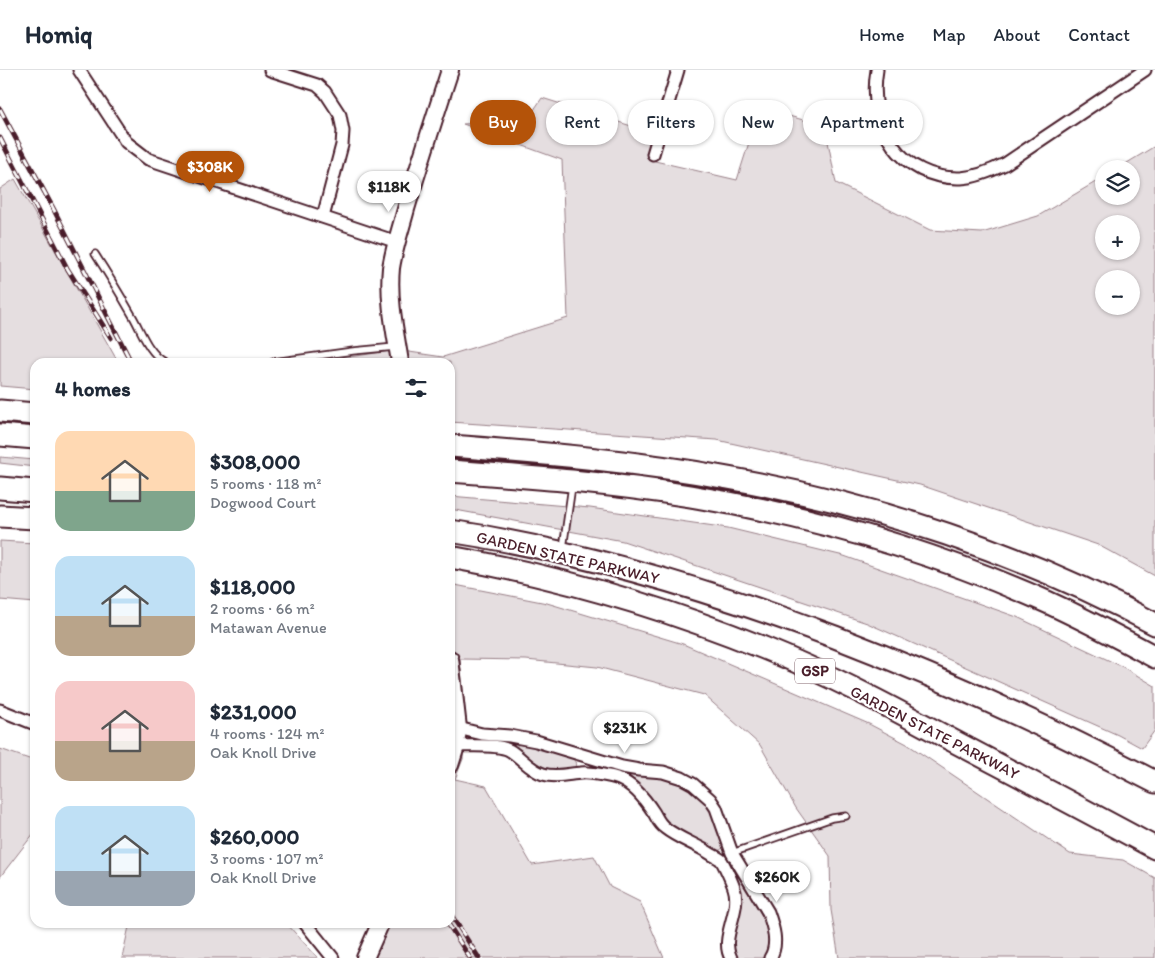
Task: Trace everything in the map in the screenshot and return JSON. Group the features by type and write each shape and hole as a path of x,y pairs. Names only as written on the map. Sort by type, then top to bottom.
{"highway":[{"path":"0,411 30,414"},
{"path":"0,435 30,438"},
{"path":"455,446 566,455 679,470 766,485 845,504 952,536 1017,560 1100,596 1155,624"},
{"path":"455,471 573,481 650,490 733,504 813,522 886,543 965,569 1085,620 1155,657"},
{"path":"0,488 30,491"},
{"path":"0,516 30,518"},
{"name":"GARDEN STATE PARKWAY","path":"455,532 563,552 627,568 764,611 853,644 945,682 1080,744 1155,782"},
{"name":"GARDEN STATE PARKWAY","path":"455,558 536,575 614,595 765,648 881,702 1155,848"}],"street":[{"path":"79,70 126,142 148,159 397,242"},
{"path":"270,70 317,85 325,92 340,115 343,131 342,146 323,217"},
{"path":"399,354 392,312 391,268 409,199 450,70"},
{"path":"652,154 678,70"},
{"path":"878,70 875,91 876,104 880,120 891,144 910,163 920,169 933,174 960,178 987,173 1005,164 1145,70"},
{"path":"455,702 458,728 455,749"},
{"path":"0,710 30,722"},
{"path":"458,728 482,734 510,736 536,741 622,766 663,772 694,784 710,799 716,808 732,853 768,912 774,930 774,948 770,958"},
{"path":"508,749 510,736"},
{"path":"456,746 484,746 508,749 543,774 556,776 584,773 620,779 631,786 648,804 661,825 676,836 700,846 721,860 735,889 734,916 727,940 728,954 731,958"},
{"path":"584,756 584,773"},
{"path":"721,860 732,853"},
{"path":"309,928 333,958"},
{"path":"365,958 378,928"}],"lane":[{"path":"96,254 133,316 148,346 158,358"},
{"path":"302,358 353,351 399,354"},
{"path":"563,552 573,481"},
{"path":"732,853 832,818 846,816"}],"shaded area":[{"path":"542,98 548,100 546,100 546,145 618,145 618,122 628,125 628,145 658,145 655,161 737,180 748,145 793,145 793,117 803,120 803,145 829,145 836,183 930,230 982,233 1038,216 1095,182 1095,205 1140,205 1140,160 1132,160 1155,146 1155,576 1098,545 920,485 717,440 455,422 455,358 343,358 396,350 443,357 568,318 562,160 521,145 536,145 536,107"},
{"path":"15,179 116,358 30,358 30,389 0,386 0,189"},
{"path":"0,457 30,460 30,466 0,463"},
{"path":"455,496 590,508 728,528 844,556 1017,617 1123,667 1155,686 1155,730 1142,748 1118,735 867,623 623,541 455,510"},
{"path":"0,541 30,543 30,603 0,600"},
{"path":"455,585 547,603 683,644 869,724 907,744 1070,854 1123,860 1155,878 1155,958 839,958 831,910 830,856 796,808 760,745 704,695 597,667 526,660 460,659 466,721 463,759 455,779"},
{"path":"519,743 571,757 576,765 572,770 545,771 519,752 517,745"},
{"path":"0,749 30,759 30,838 0,877"},
{"path":"591,764 663,776 688,786 706,803 711,811 724,846 723,848 716,850 670,828 666,825 645,792 590,769"},
{"path":"455,779 486,786 532,865 594,856 610,887 640,902 664,958 368,958 377,928 455,928"},
{"path":"732,870 734,870 750,895 766,926 770,943 765,958 735,958 732,946 740,907"},
{"path":"129,928 291,928 318,958 122,958"}],"railway":[{"path":"0,109 129,358"},
{"path":"0,138 67,268 111,338"},
{"path":"455,921 479,958"},
{"path":"451,928 470,958"}]}
